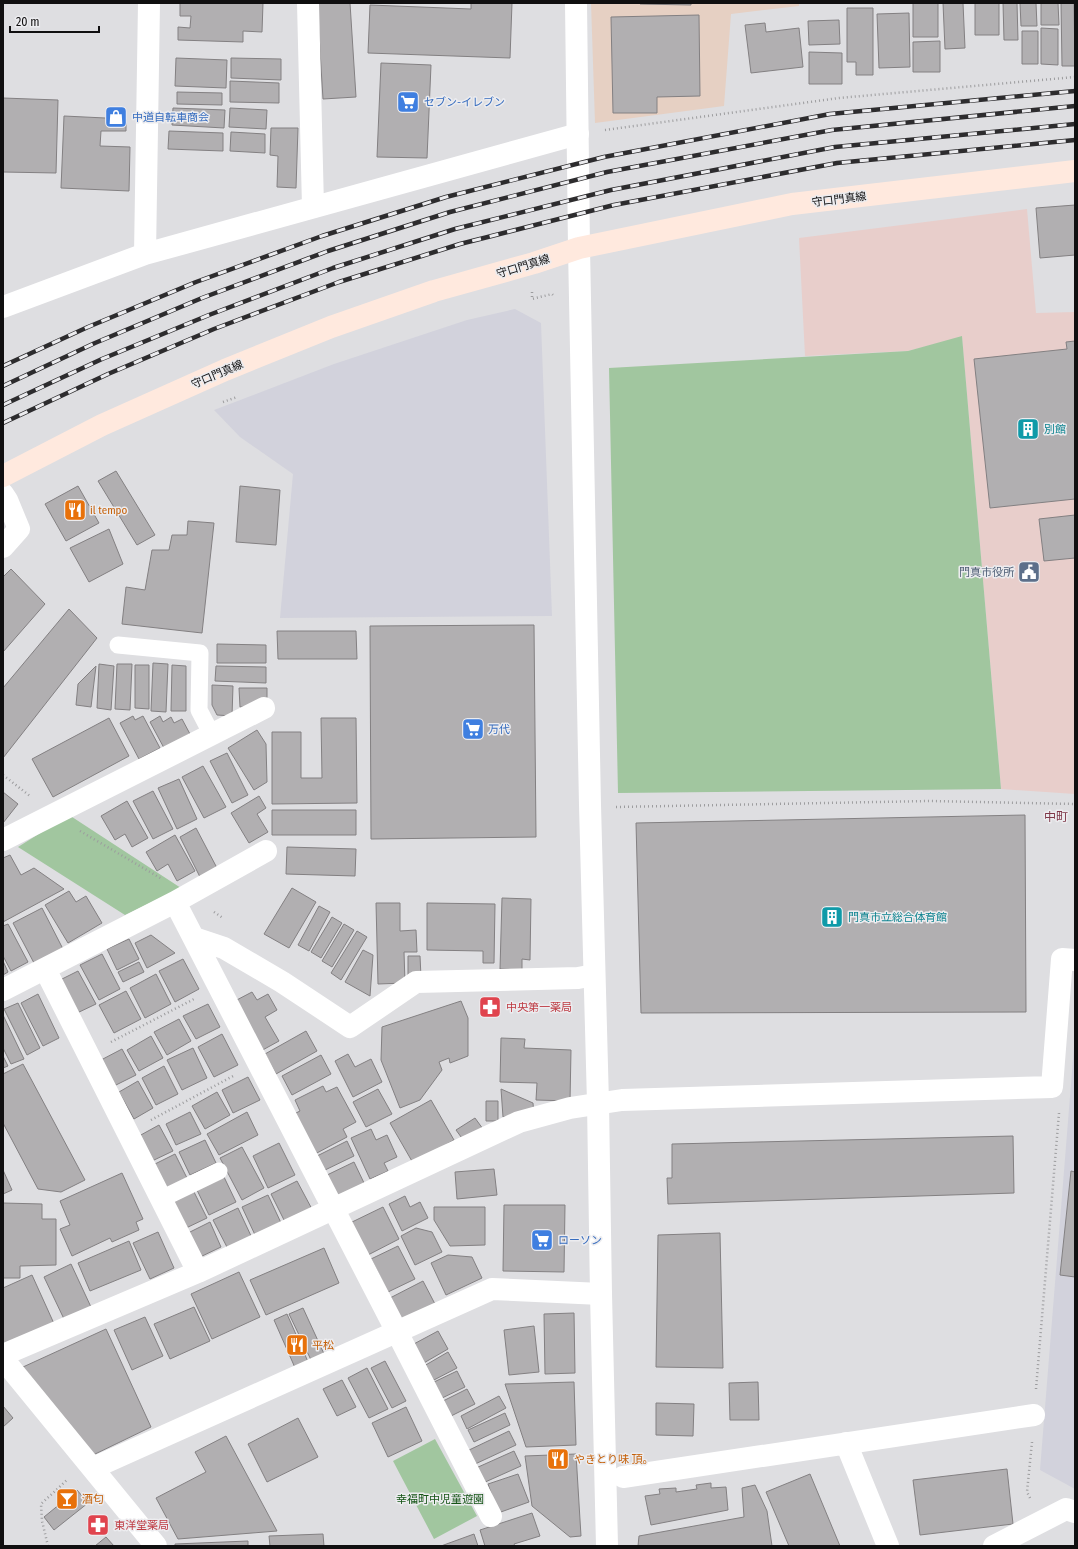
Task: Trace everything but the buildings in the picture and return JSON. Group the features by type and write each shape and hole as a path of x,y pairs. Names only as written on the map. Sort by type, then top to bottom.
{"main road":[{"name":"守口門真線","path":"3,476 102,425 225,370 331,327 434,291 534,263 579,248 792,204 1075,171"}],"street":[{"path":"145,254 149,3"},
{"path":"308,3 313,207"},
{"path":"576,3 579,248 590,805 607,1546"},
{"path":"3,307 145,254 578,134"},
{"path":"3,494 19,529 3,547"},
{"path":"3,840 264,708"},
{"path":"3,990 182,898 266,851"},
{"path":"182,898 194,938 398,1332 490,1516"},
{"path":"194,938 224,948 282,982 350,1027 416,982 578,978 594,975"},
{"path":"3,1355 198,1272 334,1210 519,1122 570,1108 622,1100 1052,1087 1062,959 1075,960"},
{"path":"45,969 198,1272"},
{"path":"91,1464 398,1332 492,1289 601,1294"},
{"path":"3,1359 91,1464 156,1546"},
{"path":"623,1477 1034,1415"},
{"path":"846,1443 888,1546"},
{"path":"994,1546 1066,1509 1075,1512"}],"lane":[{"path":"118,645 200,653 199,710 212,735"},
{"path":"161,1199 218,1171"}],"path":[{"path":"578,134 839,98 1075,77"},
{"path":"532,299 534,263"},
{"path":"3,775 53,815 182,898"},
{"path":"590,805 619,807 930,801 1075,804"},
{"path":"88,1054 219,986"},
{"path":"128,1132 258,1063"},
{"path":"1041,1522 1027,1492 1060,1107 1052,1087"},
{"path":"48,1546 42,1521 41,1504 91,1464"}],"shaded area":[{"path":"591,3 799,3 799,6 731,14 724,106 595,123"},
{"name":"門真市役所","path":"1027,209 1036,313 1075,312 1075,794 1001,789 962,337 908,351 805,356 799,238"},
{"path":"515,309 541,323 552,616 280,618 293,474 240,437 214,410 334,364 467,320"},
{"path":"1075,1034 1075,1489 1040,1470"}],"green space":[{"path":"962,336 1001,789 618,793 609,368 908,351"},
{"path":"69,815 181,888 125,915 18,847"},
{"name":"幸福町中児童遊園","path":"435,1439 477,1516 434,1539 393,1461"}],"railway":[{"path":"3,366 88,327 196,282 322,236 446,197 604,157 830,114 1075,91"},
{"path":"3,386 95,343 202,298 328,251 450,212 607,172 832,130 1075,106"},
{"path":"3,405 102,359 209,315 333,268 455,229 611,190 835,147 1075,124"},
{"path":"3,423 108,374 214,329 339,282 460,244 614,205 837,163 1075,140"}],"place":[{"name":"セブン-イレブン","path":"408,102"},
{"name":"中道自転車商会","path":"116,117"},
{"name":"別館","path":"1028,429"},
{"name":"il tempo","path":"75,510"},
{"name":"門真市役所","path":"1029,572"},
{"name":"万代","path":"473,729"},
{"name":"門真市立総合体育館","path":"832,917"},
{"name":"中央第一薬局","path":"490,1007"},
{"name":"ローソン","path":"542,1240"},
{"name":"平松","path":"297,1345"},
{"name":"やきとり味 頂。","path":"558,1459"},
{"name":"酒匂","path":"67,1499"},
{"name":"東洋堂薬局","path":"98,1525"}],"district":[{"name":"中町","path":"1056,817"}]}
